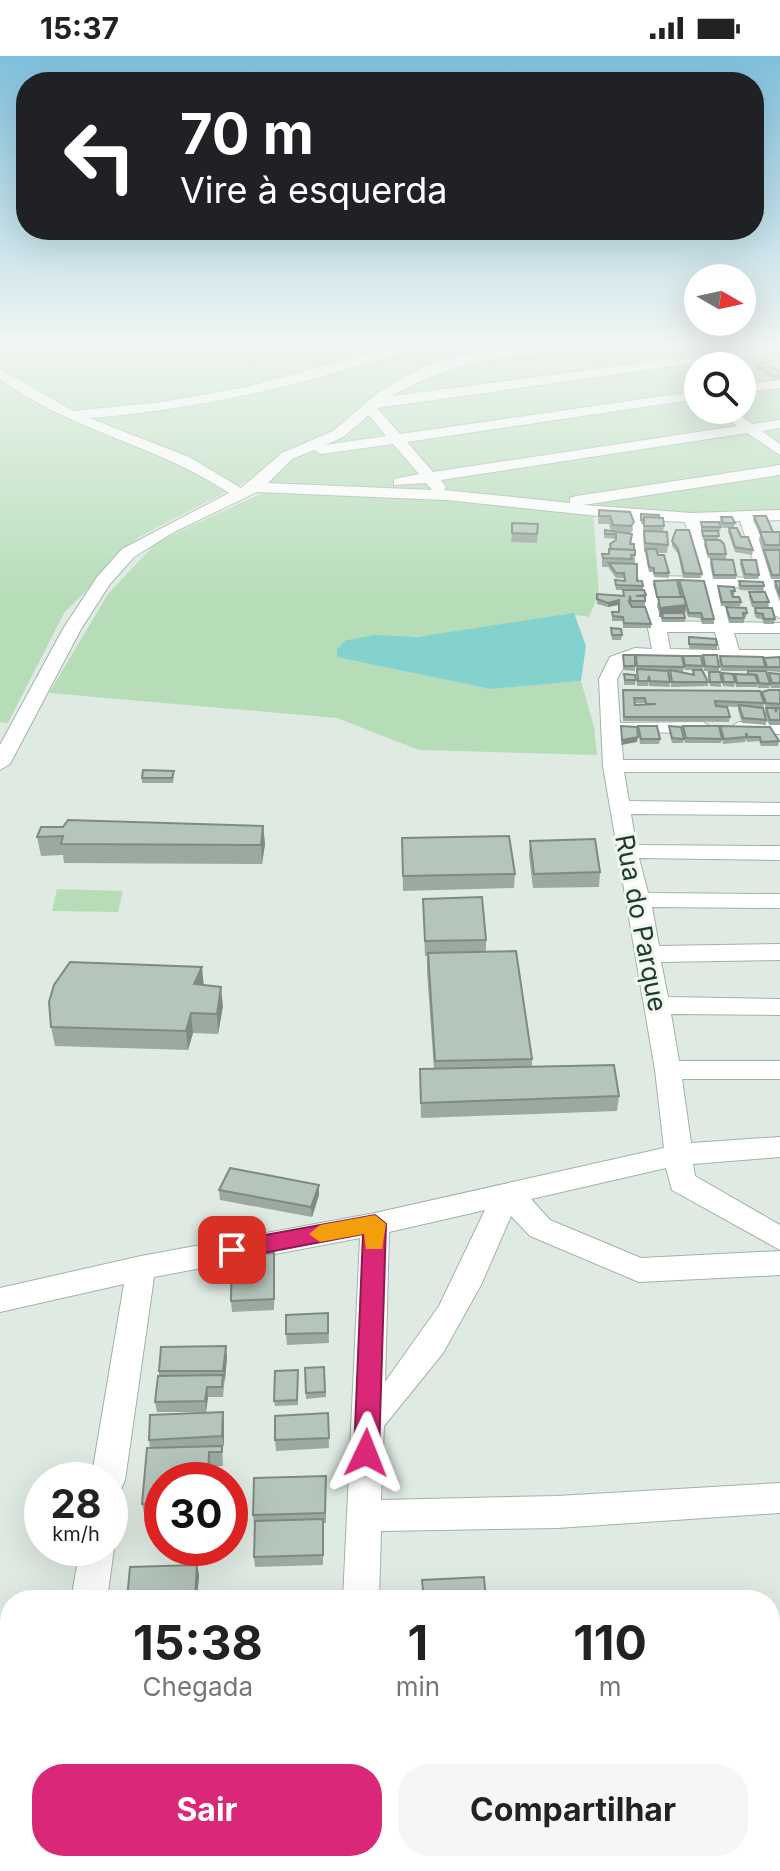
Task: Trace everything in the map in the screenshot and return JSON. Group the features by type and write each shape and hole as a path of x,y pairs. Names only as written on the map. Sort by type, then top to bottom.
{"street":[{"path":"110,430 249,491 446,495 547,507 692,518 780,515"},
{"path":"0,764 6,740 72,629 119,561 168,529 249,491 287,456 343,430"},
{"path":"389,430 446,495"},
{"path":"287,456 457,430"},
{"path":"353,491 744,430"},
{"path":"750,430 780,451"},
{"path":"547,507 780,470"},
{"path":"634,515 662,653 780,656"},
{"path":"747,517 774,583 780,613"},
{"path":"692,518 731,655"},
{"path":"646,581 774,583"},
{"path":"655,626 780,628"},
{"name":"Rua do Parque","path":"662,653 635,654 617,661 608,679 616,690 609,727 626,851 639,900 681,1168"},
{"path":"609,727 780,728"},
{"path":"613,766 780,766"},
{"path":"619,807 780,809"},
{"path":"626,851 780,853"},
{"path":"639,900 780,901"},
{"path":"648,954 780,952"},
{"path":"656,1005 780,1007"},
{"path":"668,1070 780,1070"},
{"path":"0,1300 141,1268 375,1224 507,1192 681,1168 745,1147 780,1147"},
{"path":"681,1168 780,1239"},
{"path":"507,1192 540,1228 639,1270 780,1263"},
{"path":"367,1421 398,1394 446,1321 477,1264 507,1192"},
{"path":"361,1590 375,1224"},
{"path":"111,1462 141,1268"},
{"path":"364,1516 557,1512 780,1498"},
{"path":"91,1590 94,1566"}],"green space":[{"path":"0,430 780,430 780,511 689,514 593,509 599,594 589,617 568,616 420,636 346,640 337,656 491,689 581,681 594,727 597,755 419,750 337,718 49,693 108,594 157,542 262,493 249,480 139,537 64,613 8,723 0,722"},
{"path":"57,889 123,891 118,912 52,911"}],"water":[{"path":"574,613 586,646 581,681 491,689 337,657 337,649 346,640 376,635 417,637"}],"building":[{"path":"599,510 630,512 634,522 631,526 613,525 610,516 599,516"},
{"path":"641,514 659,515 659,518 644,517 641,520"},
{"path":"754,516 766,516 773,532 761,532"},
{"path":"644,517 663,518 664,526 644,526"},
{"path":"721,517 732,517 735,523 723,523"},
{"path":"701,522 719,522 721,527 702,527"},
{"path":"512,523 538,524 537,534 512,533"},
{"path":"729,528 737,528 741,537 748,537 753,550 735,547"},
{"path":"605,530 632,534 630,544 634,544 634,550 611,549 610,544 616,540 616,534 605,534"},
{"path":"676,530 689,530 702,574 684,573 678,549 672,541"},
{"path":"644,531 667,532 668,545 645,543"},
{"path":"702,531 718,531 719,536 703,536"},
{"path":"760,532 780,532 780,545 765,545"},
{"path":"705,540 720,540 726,554 708,554"},
{"path":"609,549 635,550 635,555 631,555 632,559 603,558 602,554 609,554"},
{"path":"646,549 656,549 658,555 664,555 669,573 654,573 654,568 649,567"},
{"path":"764,550 780,550 780,575 772,575"},
{"path":"711,559 733,560 736,575 714,575"},
{"path":"741,560 756,560 759,575 745,574"},
{"path":"609,563 637,564 637,581 642,581 643,586 616,585 615,580 625,581 624,573 616,573"},
{"path":"677,580 681,597 657,597 654,581"},
{"path":"679,580 704,581 714,619 703,619 701,613 689,613"},
{"path":"739,581 763,582 764,586 741,586"},
{"path":"718,586 734,587 735,591 731,591 733,597 739,597 741,602 722,602"},
{"path":"623,590 644,590 646,595 636,596 645,596 645,601 631,601 630,596 629,602 632,607 645,607 651,624 624,623 623,617 613,616 612,612 619,612 619,600 608,603 597,599 597,594 624,596"},
{"path":"749,592 765,592 769,602 753,602"},
{"path":"658,597 684,597 686,605 660,608"},
{"path":"726,607 746,608 747,613 743,613 744,618 730,618"},
{"path":"755,608 772,608 775,619 764,619"},
{"path":"662,613 684,613 685,618 663,618"},
{"path":"611,628 621,629 622,635 612,635"},
{"path":"689,637 716,639 717,645 689,644"},
{"path":"623,655 635,655 635,666 624,666"},
{"path":"636,655 682,656 684,667 637,666"},
{"path":"703,655 717,655 719,667 705,666"},
{"path":"683,656 701,656 703,666 685,665"},
{"path":"720,656 763,657 765,667 722,666"},
{"path":"780,657 780,667 767,667 764,658"},
{"path":"637,669 668,671 670,682 650,681 649,676 648,681 638,681"},
{"path":"670,670 694,675 693,670 702,670 708,682 672,682"},
{"path":"748,671 766,671 770,684 759,683 757,675 748,674"},
{"path":"709,672 720,672 722,682 710,682"},
{"path":"722,673 733,674 735,682 724,682"},
{"path":"769,673 780,674 780,683 772,683"},
{"path":"624,674 635,675 636,680 625,680"},
{"path":"735,674 755,675 758,683 737,683"},
{"path":"623,690 760,691 764,703 715,701 716,706 727,707 730,717 624,717","holes":["634,698 645,698 646,704 656,704 635,705"]},
{"path":"780,690 780,704 766,703 762,692"},
{"path":"739,705 763,708 766,720 743,718"},
{"path":"766,708 775,708 776,712 780,708 780,720 770,720"},
{"path":"621,726 637,727 638,737 622,740"},
{"path":"638,726 657,726 660,739 641,739"},
{"path":"669,726 681,727 684,739 672,738"},
{"path":"683,726 719,726 722,739 686,738"},
{"path":"720,726 770,727 779,741 761,742 760,737 748,737 746,733 746,737 724,739"},
{"path":"143,770 174,771 172,778 142,778"},
{"path":"68,820 263,826 261,845 61,844 63,836 37,837 41,827 63,827"},
{"path":"509,836 515,874 403,876 402,838"},
{"path":"595,839 600,872 534,874 530,841"},
{"path":"482,897 486,940 425,941 423,899"},
{"path":"516,951 532,1059 435,1061 428,953"},
{"path":"70,962 202,967 194,984 221,987 217,1014 191,1013 186,1031 51,1027 49,1002 54,985"},
{"path":"614,1065 619,1096 421,1103 420,1069"},
{"path":"230,1168 319,1185 311,1207 219,1190"},
{"path":"274,1253 274,1299 231,1301 232,1255"},
{"path":"328,1313 328,1333 286,1334 286,1315"},
{"path":"226,1346 223,1371 159,1371 161,1347"},
{"path":"324,1367 325,1392 306,1393 305,1368"},
{"path":"298,1370 297,1400 274,1401 275,1371"},
{"path":"223,1375 222,1387 207,1387 205,1401 155,1402 158,1376"},
{"path":"223,1412 222,1436 149,1440 150,1415"},
{"path":"328,1413 329,1438 275,1440 275,1416"},
{"path":"222,1446 222,1452 209,1452 209,1462 146,1462 147,1448"},
{"path":"326,1476 325,1513 253,1515 254,1478"},
{"path":"323,1519 323,1555 254,1557 255,1521"},
{"path":"197,1566 195,1590 128,1590 130,1567"},
{"path":"484,1577 485,1590 423,1590 422,1580"}],"slow traffic":[{"path":"320,1234 375,1224 374,1243"}],"route":[{"path":"232,1250 375,1224 366,1453"}]}
